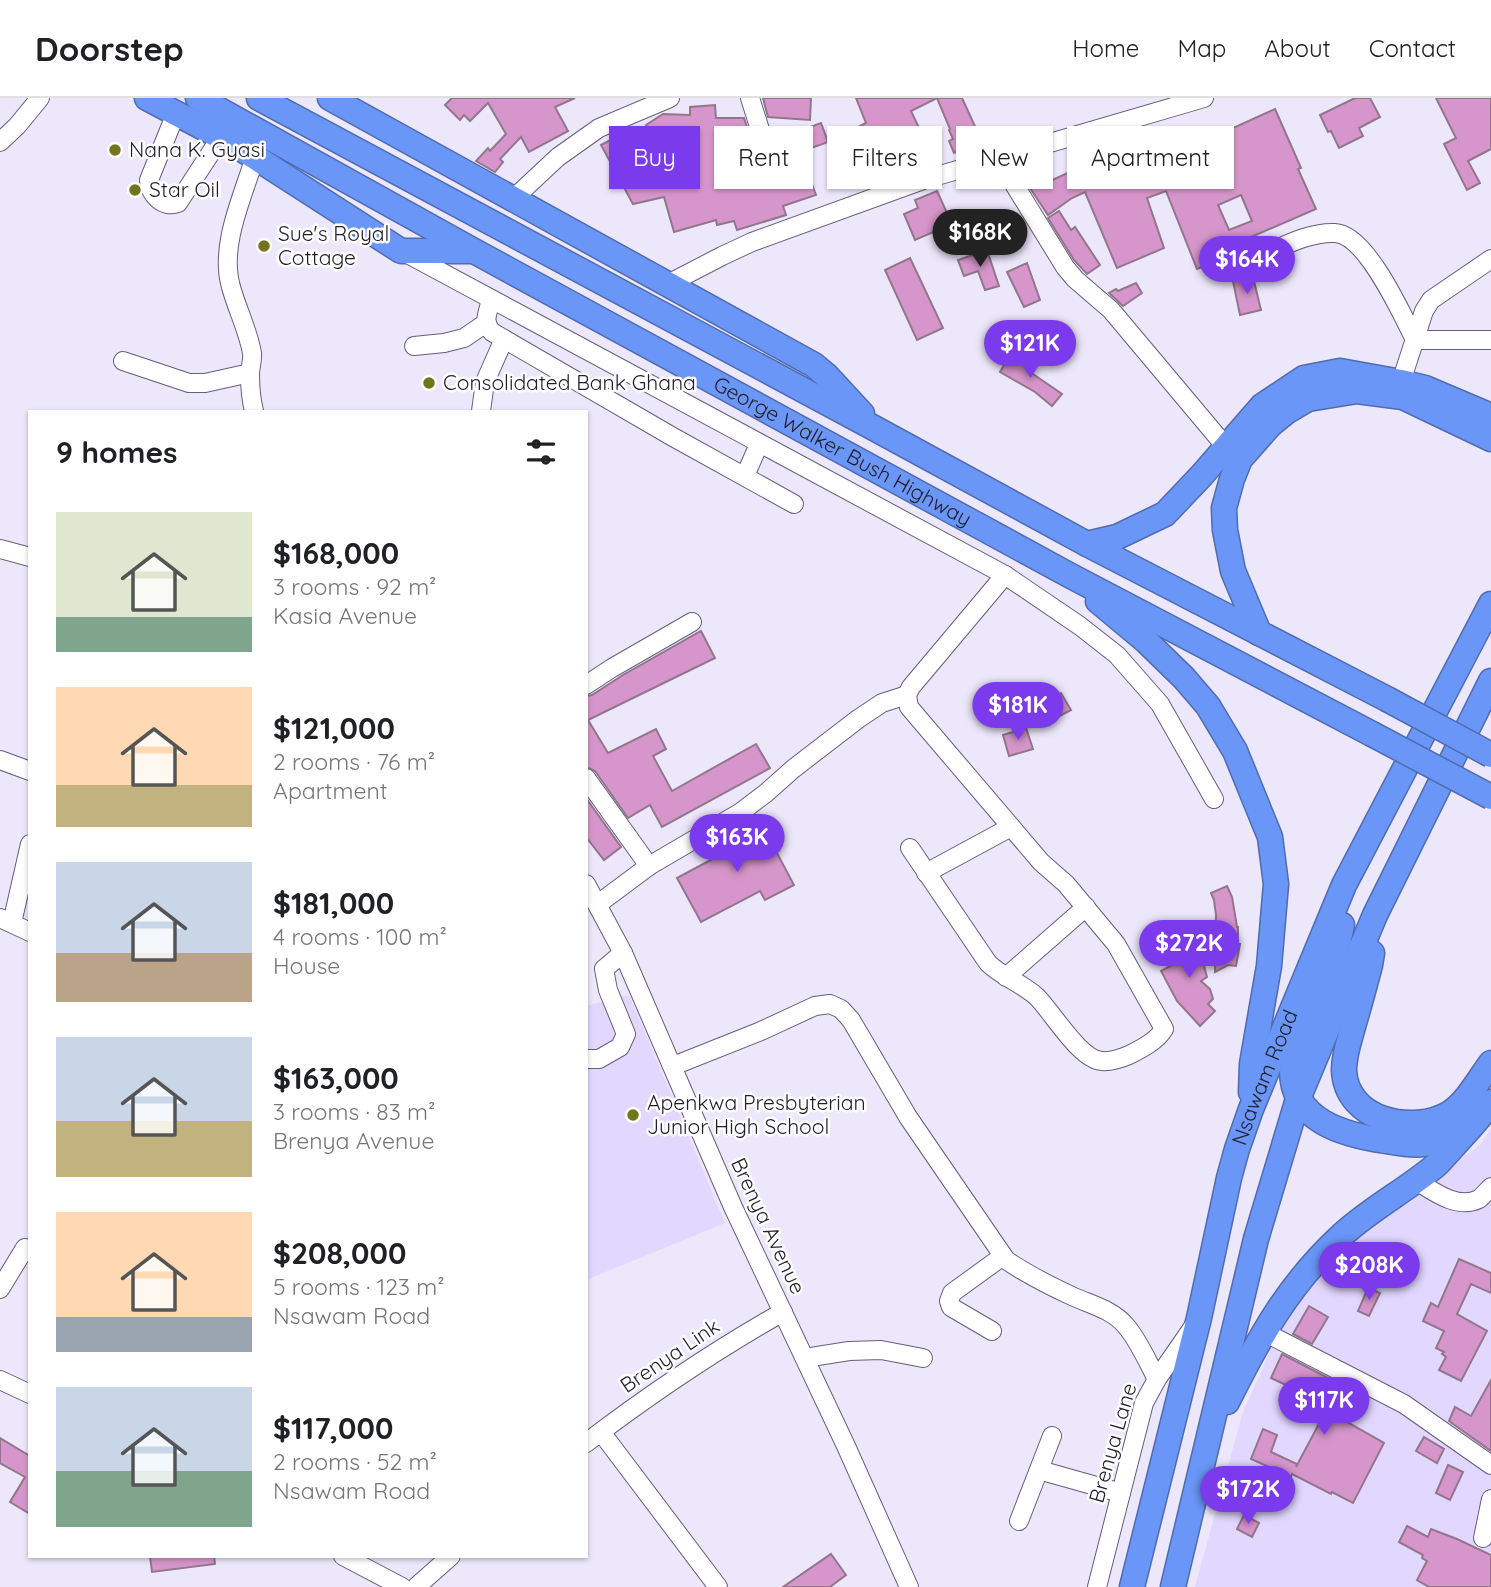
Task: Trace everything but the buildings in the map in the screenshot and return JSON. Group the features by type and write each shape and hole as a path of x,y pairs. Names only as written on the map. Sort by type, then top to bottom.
{"highway":[{"path":"147,98 256,157 401,251 474,251"},
{"name":"George Walker Bush Highway","path":"198,98 1069,575 1491,797"},
{"name":"George Walker Bush Highway","path":"259,98 1087,544 1491,755"},
{"path":"330,98 814,365 826,374 874,428"},
{"path":"1087,544 1118,537 1165,514 1262,406 1304,378 1340,371 1401,382 1425,388 1491,416"},
{"path":"1259,633 1233,571 1225,530 1224,508 1240,459 1270,425 1308,399 1357,391 1403,397 1491,439"},
{"path":"1069,575 1146,641 1208,706 1235,751 1270,836 1276,884 1269,966 1252,1064 1251,1109"},
{"name":"Nsawam Road","path":"1132,1587 1199,1318 1229,1178 1251,1109 1344,886 1491,604"},
{"name":"Nsawam Road","path":"1173,1587 1256,1239 1298,1099 1375,915 1491,681"},
{"path":"1344,886 1339,939 1292,1070 1292,1083 1298,1099 1322,1123 1343,1132 1372,1139 1424,1144 1469,1129"},
{"path":"1375,915 1370,965 1348,1045 1344,1071 1348,1090 1358,1105 1381,1119 1406,1124 1433,1121 1451,1112 1471,1091 1491,1063"},
{"path":"1209,1438 1254,1348 1288,1294 1333,1244 1364,1217 1436,1165 1491,1102"}],"street":[{"path":"0,142 40,98"},
{"path":"512,200 558,156 588,135 670,98"},
{"path":"750,98 759,126"},
{"path":"1053,142 1203,98"},
{"path":"176,113 149,180 153,194 165,204 178,203 221,137"},
{"path":"254,410 250,397 252,355 231,287 227,254 231,233 256,157"},
{"path":"668,284 752,242 956,170"},
{"path":"1017,189 1065,267 1111,310 1226,447"},
{"path":"1252,260 1309,236 1338,233 1353,239 1383,279 1415,340"},
{"path":"401,251 1005,575 1117,655 1160,704 1214,799"},
{"path":"1401,382 1424,311 1431,300 1491,259"},
{"path":"491,300 486,323 492,332 794,504"},
{"path":"414,346 464,338 486,323"},
{"path":"481,410 485,382 504,339"},
{"path":"1415,340 1491,340"},
{"path":"123,361 189,383 205,383 250,373"},
{"path":"745,476 759,444"},
{"path":"0,548 28,556"},
{"path":"909,848 988,963 1038,998 1080,1049 1091,1058 1101,1062 1122,1058 1140,1050 1161,1034 1164,1029 1116,944 1066,884 1041,862 909,706 907,695 911,687 1005,575"},
{"path":"588,684 692,622"},
{"path":"598,904 649,866 741,812 858,719 882,703 907,695"},
{"path":"0,760 28,770"},
{"path":"588,781 649,866"},
{"path":"926,873 1011,827"},
{"path":"28,850 6,921 28,931"},
{"name":"Brenya Avenue","path":"588,887 623,953 733,1207 909,1587"},
{"path":"1006,977 1086,907"},
{"path":"588,1059 599,1059 620,1048 626,1034 608,990 604,969 623,953"},
{"name":"Brenya Lane","path":"673,1066 815,1006 830,1004 841,1009 851,1020 908,1117 1006,1260 1026,1274 1117,1317 1127,1326 1157,1379 1144,1403 1097,1587"},
{"path":"1415,1180 1437,1194 1466,1202 1480,1198 1491,1187"},
{"path":"0,1289 25,1248"},
{"path":"992,1331 951,1307 950,1301 952,1293 1003,1256"},
{"name":"Brenya Link","path":"588,1442 736,1338 783,1312"},
{"path":"1157,1379 1199,1318"},
{"path":"1264,1332 1404,1404 1491,1465"},
{"path":"805,1358 849,1351 881,1350 923,1358"},
{"path":"0,1380 28,1393"},
{"path":"601,1432 718,1587"},
{"path":"1020,1521 1052,1436"},
{"path":"1040,1470 1121,1493"},
{"path":"1483,1538 1491,1499"},
{"path":"347,1558 402,1587"},
{"path":"415,1587 449,1558"}],"shaded area":[{"name":"Apenkwa Presbyterian Junior High School","path":"629,995 725,1223 588,1279 588,1005"},
{"path":"1491,1128 1491,1587 1195,1587 1242,1415 1276,1337 1324,1266 1359,1232 1480,1145"}],"place":[{"name":"Nana K. Gyasi","path":"115,150"},
{"name":"Star Oil","path":"135,190"},
{"name":"Sue's Royal Cottage","path":"264,246"},
{"name":"Consolidated Bank Ghana","path":"429,383"},
{"name":"Apenkwa Presbyterian Junior High School","path":"633,1115"}]}
